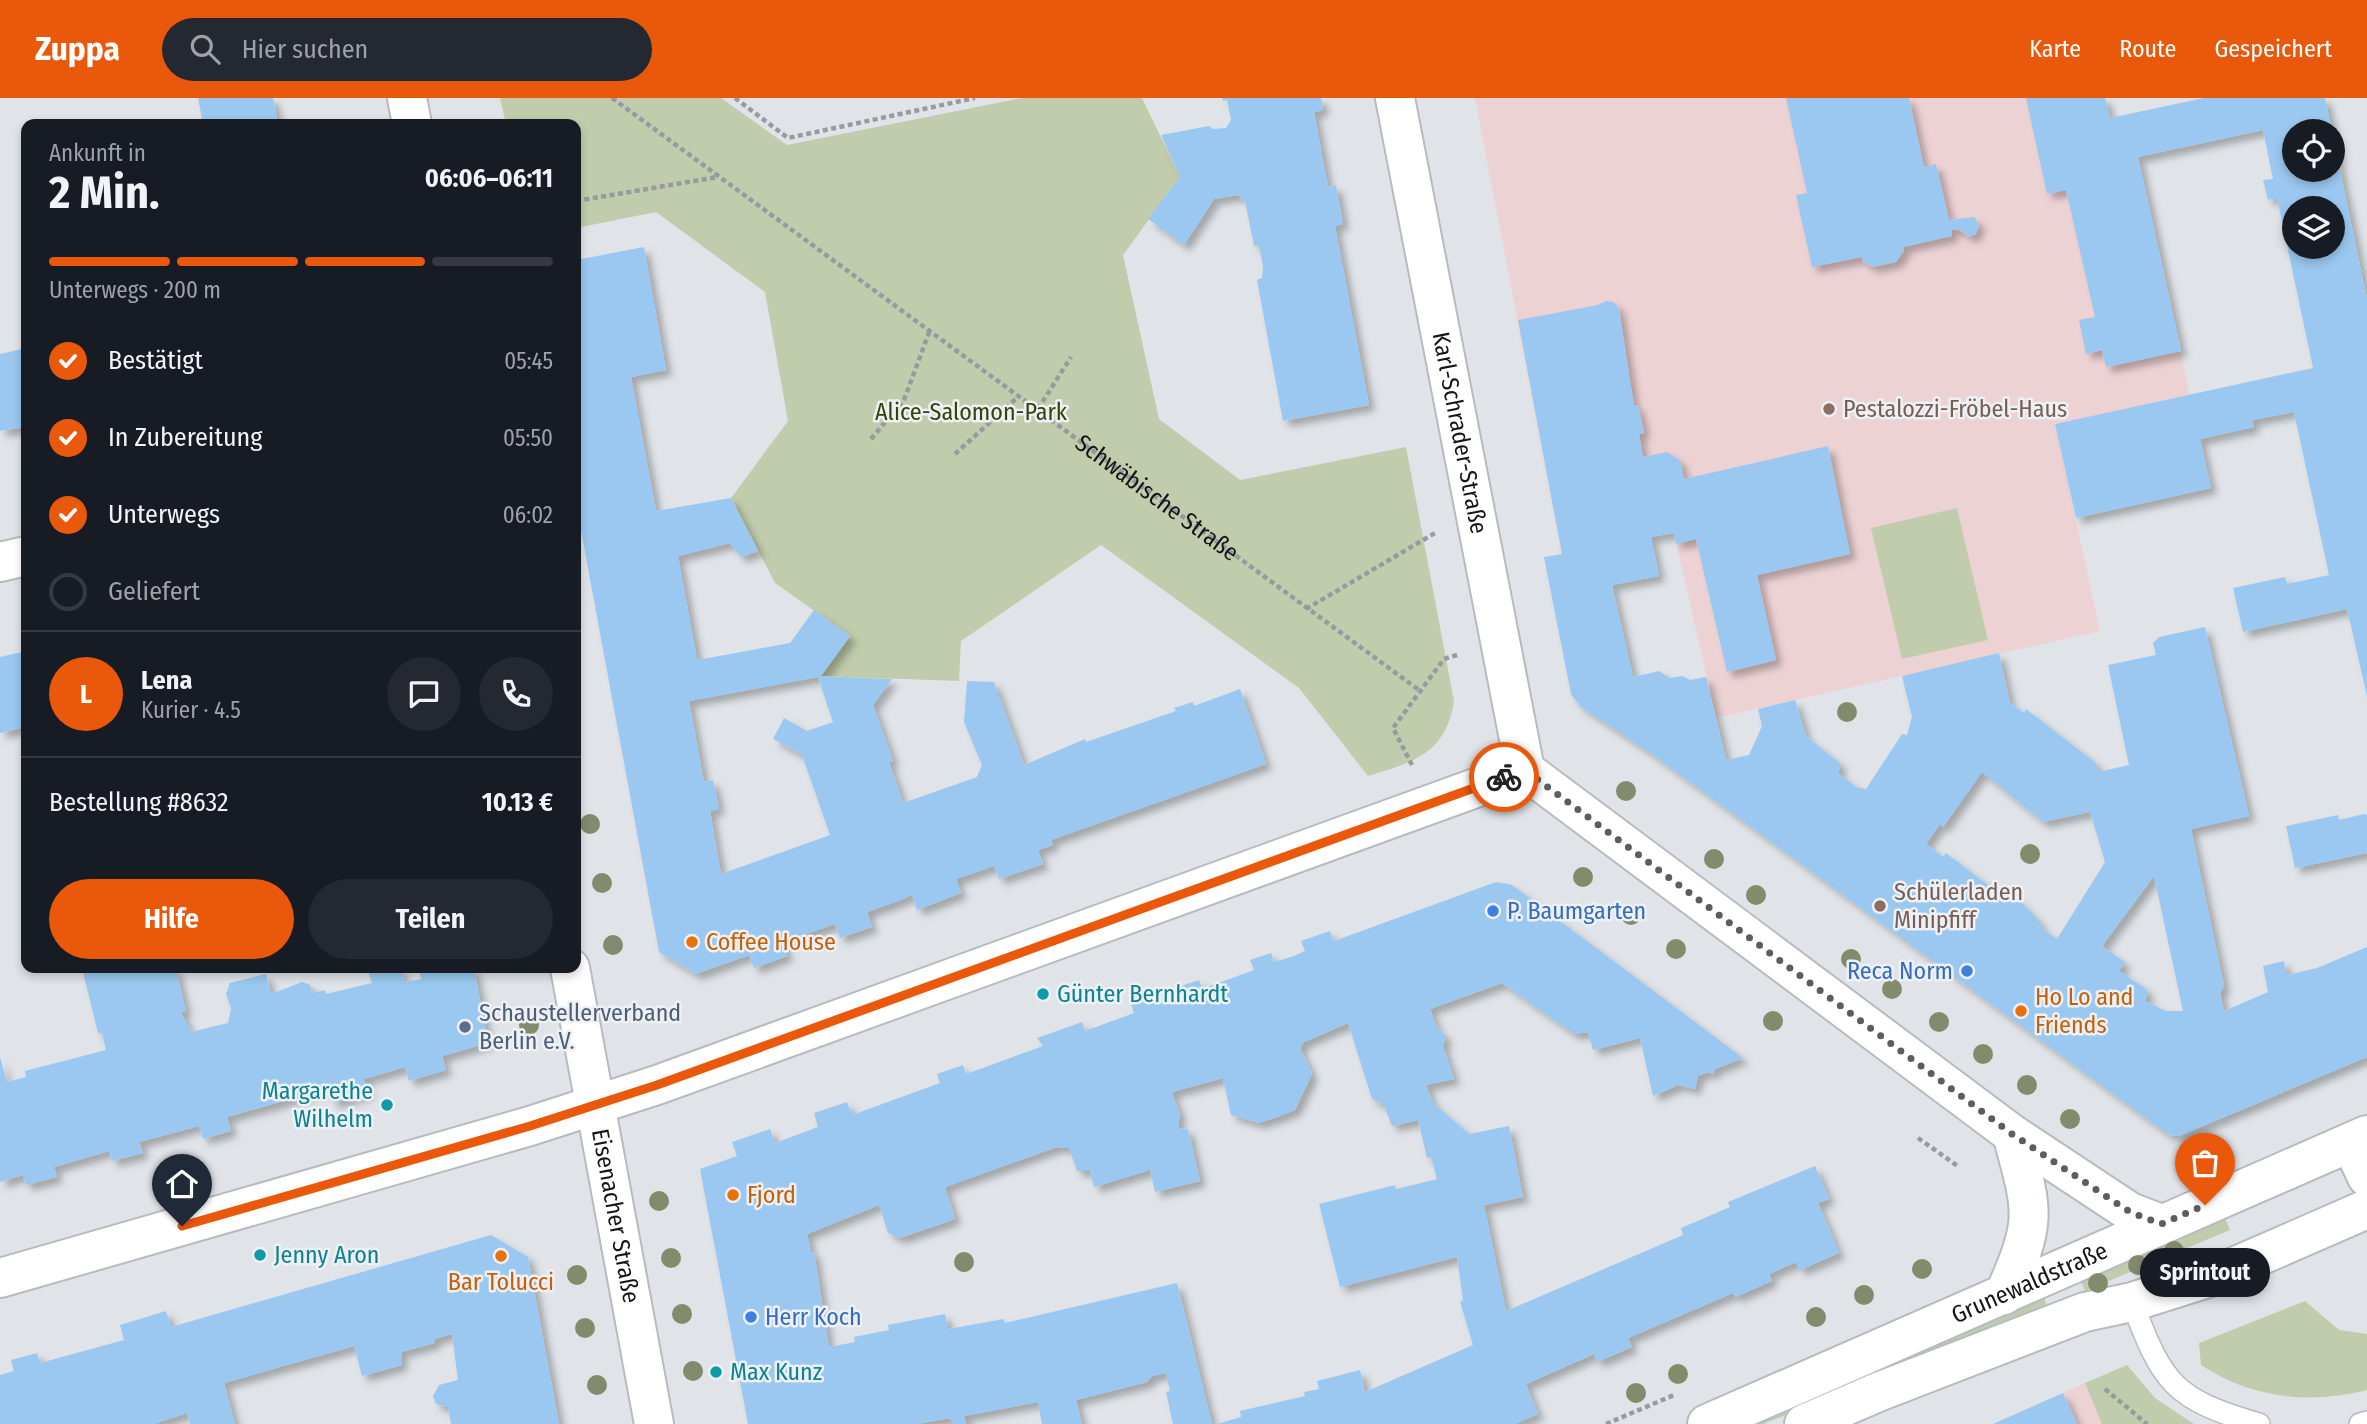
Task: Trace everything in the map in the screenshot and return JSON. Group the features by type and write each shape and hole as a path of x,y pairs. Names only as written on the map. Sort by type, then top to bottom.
{"street":[{"path":"407,98 411,119"},
{"name":"Karl-Schrader-Straße","path":"1395,98 1497,640 1525,770"},
{"path":"0,562 21,557"},
{"path":"0,1278 596,1105 1525,770 2012,1134 2130,1212 2161,1224"},
{"name":"Eisenacher Straße","path":"571,973 654,1424"},
{"path":"2004,1294 2026,1245 2031,1224 2030,1205 2012,1134"},
{"name":"Grunewaldstraße","path":"1707,1424 2359,1139 2367,1177"},
{"name":"Grunewaldstraße","path":"1804,1424 1878,1392 2085,1312 2132,1302 2211,1277 2367,1209"}],"lane":[{"path":"2132,1302 2160,1370 2186,1396 2221,1413 2259,1424"},
{"path":"2360,1424 2367,1422"}],"path":[{"name":"Schwäbische Straße","path":"612,98 1419,690"},
{"path":"735,98 788,138 975,98"},
{"path":"581,200 719,177"},
{"path":"871,439 904,400 930,330"},
{"path":"1038,409 1071,357"},
{"path":"955,454 1020,395"},
{"path":"1306,609 1436,533"},
{"path":"1429,805 1393,728 1444,659 1497,640"},
{"path":"1918,1139 1959,1167"},
{"path":"2105,1389 2147,1424"}],"shaded area":[{"name":"Pestalozzi-Fröbel-Haus","path":"1475,98 2105,98 2110,118 2129,115 2190,395 2055,424 2100,631 1716,718 1674,533 1562,554"},
{"path":"2085,1383 2102,1424 1993,1424"}],"green space":[{"name":"Alice-Salomon-Park","path":"500,98 721,98 787,145 1022,98 1142,98 1180,177 1123,255 1159,419 1240,480 1406,447 1454,701 1444,733 1426,753 1414,760 1368,776 1299,688 1101,545 961,641 959,681 821,676 850,636 775,583 731,498 788,421 765,292 656,212 581,227 581,119 505,119"},
{"path":"1957,508 1988,640 1902,659 1871,528"},
{"path":"2225,1218 2230,1230 2085,1291 2079,1278"},
{"path":"2044,1297 2047,1306 1764,1424 1749,1424"},
{"path":"2305,1301 2339,1330 2367,1334 2367,1390 2324,1397 2281,1395 2240,1385 2201,1365 2199,1343"},
{"path":"2127,1365 2155,1398 2194,1424 2102,1424 2085,1383"}],"building":[{"path":"198,98 273,98 277,119 202,119"},
{"path":"1222,98 1321,98 1323,110 1314,112 1328,187 1336,185 1343,224 1335,226 1369,405 1283,421 1257,280 1262,278 1263,267 1259,245 1254,246 1245,201 1238,195 1214,199 1184,245 1148,219 1180,177 1161,135 1209,126 1213,129 1226,128 1231,120 1227,100 1223,101"},
{"path":"1786,98 1909,98 1924,167 1936,164 1949,220 1974,217 1979,224 1976,234 1969,237 1958,229 1951,230 1952,236 1903,247 1904,251 1896,262 1873,267 1863,262 1862,257 1812,267 1796,195 1807,193"},
{"path":"2026,98 2105,98 2110,118 2204,98 2325,98 2329,119 2282,119 2282,182 2342,182 2367,299 2367,696 2347,609 2243,632 2233,588 2285,577 2287,584 2329,575 2294,412 2252,420 2254,427 2200,439 2211,488 2076,518 2055,424 2313,368 2290,259 2345,259 2345,196 2282,196 2282,222 2277,198 2268,200 2263,180 2273,179 2263,130 2138,157 2181,351 2106,367 2102,350 2086,354 2079,320 2095,317 2066,190 2047,194"},
{"path":"644,247 666,370 631,377 656,511 731,498 758,551 741,557 730,543 678,556 697,660 790,643 814,610 850,636 821,676 892,679 873,705 893,761 889,762 903,803 977,777 982,765 964,722 967,681 994,682 1024,765 1085,739 1086,742 1176,711 1174,708 1193,702 1194,706 1240,689 1266,764 1051,840 1053,845 1038,850 1043,864 999,879 994,866 956,879 961,893 917,910 912,895 867,912 872,927 840,938 835,924 783,942 787,956 754,968 749,955 696,974 659,952 581,530 581,259","holes":["818,677 833,722 807,731 784,718 773,739 802,755 830,835 721,874 710,811 719,809 713,780 704,782 689,701"]},
{"path":"1606,301 1614,302 1619,309 1634,406 1638,405 1644,433 1639,434 1643,457 1667,452 1680,460 1684,479 1828,446 1850,554 1757,575 1776,660 1727,672 1696,539 1676,544 1674,533 1651,537 1659,576 1612,585 1633,677 1659,671 1670,678 1682,676 1690,680 1706,677 1726,760 1749,755 1762,726 1758,709 1795,700 1806,736 1841,764 1838,773 1856,787 1866,789 1902,734 1907,735 1912,717 1902,676 1999,653 2010,703 2024,713 2026,709 2096,763 2098,772 2129,765 2108,665 2156,655 2153,643 2159,637 2205,627 2249,816 2191,829 2224,986 2220,993 2224,1011 2268,992 2263,966 2284,961 2287,975 2317,968 2367,947 2367,1057 2179,1136 2169,1135 1652,754 1580,706 1571,694 1544,557 1562,554 1518,320 1598,305","holes":["1982,772 2043,822 2090,812 2105,862 2057,939 2039,926 2041,923 2023,904 1997,885 1993,889 1946,853 1943,857 1926,844 1940,824 1943,827","2154,876 2183,1011 2166,1011 2145,1001 2148,993 2145,988 2119,971 2125,962 2102,946"]},
{"path":"21,349 21,428 0,431 0,354"},
{"path":"21,652 21,728 0,733 0,657"},
{"path":"2338,815 2339,820 2367,815 2367,853 2295,868 2286,826"},
{"path":"1496,882 1512,885 1743,1058 1715,1069 1713,1074 1708,1072 1698,1076 1695,1089 1678,1085 1653,1096 1640,1038 1593,1050 1588,1032 1574,1034 1502,983 1430,1009 1437,1028 1446,1036 1443,1046 1454,1079 1426,1085 1433,1103 1469,1134 1509,1126 1523,1197 1484,1205 1506,1311 1683,1235 1681,1228 1730,1207 1728,1202 1815,1166 1829,1199 1818,1203 1839,1253 1800,1270 1796,1262 1769,1274 1772,1281 1735,1297 1733,1293 1628,1338 1632,1347 1597,1362 1594,1354 1526,1384 1538,1414 1515,1424 1217,1424 1241,1417 1240,1411 1305,1396 1304,1392 1319,1389 1317,1381 1360,1370 1365,1392 1473,1345 1460,1302 1463,1300 1457,1257 1340,1287 1319,1204 1395,1185 1396,1189 1437,1179 1431,1157 1427,1158 1418,1120 1392,1126 1384,1105 1372,1099 1348,1023 1304,1042 1300,1048 1312,1074 1295,1110 1259,1123 1231,1115 1223,1078 1172,1092 1180,1115 1178,1128 1188,1129 1200,1181 1155,1192 1150,1170 1094,1187 1090,1171 1077,1171 1069,1148 1057,1147 945,1187 955,1219 900,1238 888,1233 879,1205 807,1234 811,1252 814,1252 829,1347 855,1342 854,1337 889,1330 888,1325 945,1314 948,1329 1004,1319 1005,1323 1177,1283 1212,1424 1173,1424 1166,1392 1170,1391 1166,1373 1152,1376 1147,1382 1076,1400 1082,1424 1042,1424 1038,1402 964,1416 966,1424 954,1424 950,1418 917,1424 748,1424 700,1169 737,1156 732,1142 770,1129 775,1143 818,1127 814,1113 847,1102 852,1115 940,1083 937,1074 963,1065 966,1074 1043,1046 1037,1038 1082,1022 1085,1031 1134,1013 1131,1004 1152,996 1156,1005 1181,996 1178,987 1199,980 1202,989 1254,970 1250,960 1271,953 1274,962 1294,956 1305,951 1301,941 1330,931 1334,941"},
{"path":"83,973 177,973 186,1012 181,1012 191,1032 228,1023 231,1008 226,994 230,983 266,974 271,994 302,982 310,985 312,993 325,990 326,994 372,983 369,973 402,973 404,982 421,979 420,973 475,973 488,1043 442,1056 446,1070 409,1081 405,1067 364,1079 368,1093 333,1103 329,1088 227,1117 231,1131 203,1139 199,1126 139,1142 143,1153 112,1161 109,1151 54,1167 57,1177 26,1185 23,1175 0,1182 0,1057 7,1082 26,1077 25,1071 106,1050 102,1033 98,1033"},
{"path":"491,1235 528,1257 559,1424 451,1424 448,1407 436,1404 433,1396 439,1385 458,1380 452,1334 434,1339 435,1343 401,1352 402,1365 362,1376 354,1346 224,1383 235,1424 190,1424 187,1413 154,1424 0,1424 0,1375 14,1371 11,1360 37,1353 40,1363 124,1340 120,1325 166,1311 171,1327"},
{"path":"2063,1393 2077,1424 1993,1424"}],"way so far":[{"path":"1504,777 1525,770 2012,1134 2130,1212 2161,1224 2205,1205"}],"place":[{"name":"Pestalozzi-Fröbel-Haus","path":"1829,409"},
{"name":"Schülerladen Minipfiff","path":"1880,906"},
{"name":"P. Baumgarten","path":"1493,911"},
{"name":"Coffee House","path":"692,942"},
{"name":"Reca Norm","path":"1967,971"},
{"name":"Günter Bernhardt","path":"1043,994"},
{"name":"Ho Lo and Friends","path":"2021,1011"},
{"name":"Schaustellerverband Berlin e.V.","path":"465,1027"},
{"name":"Margarethe Wilhelm","path":"387,1105"},
{"name":"Fjord","path":"733,1195"},
{"name":"Sprintout","path":"2205,1205"},
{"name":"Jenny Aron","path":"260,1255"},
{"name":"Bar Tolucci","path":"501,1256"},
{"name":"Herr Koch","path":"751,1317"},
{"name":"Max Kunz","path":"716,1372"}],"route":[{"path":"182,1226 530,1126 657,1085 1504,777"}]}
